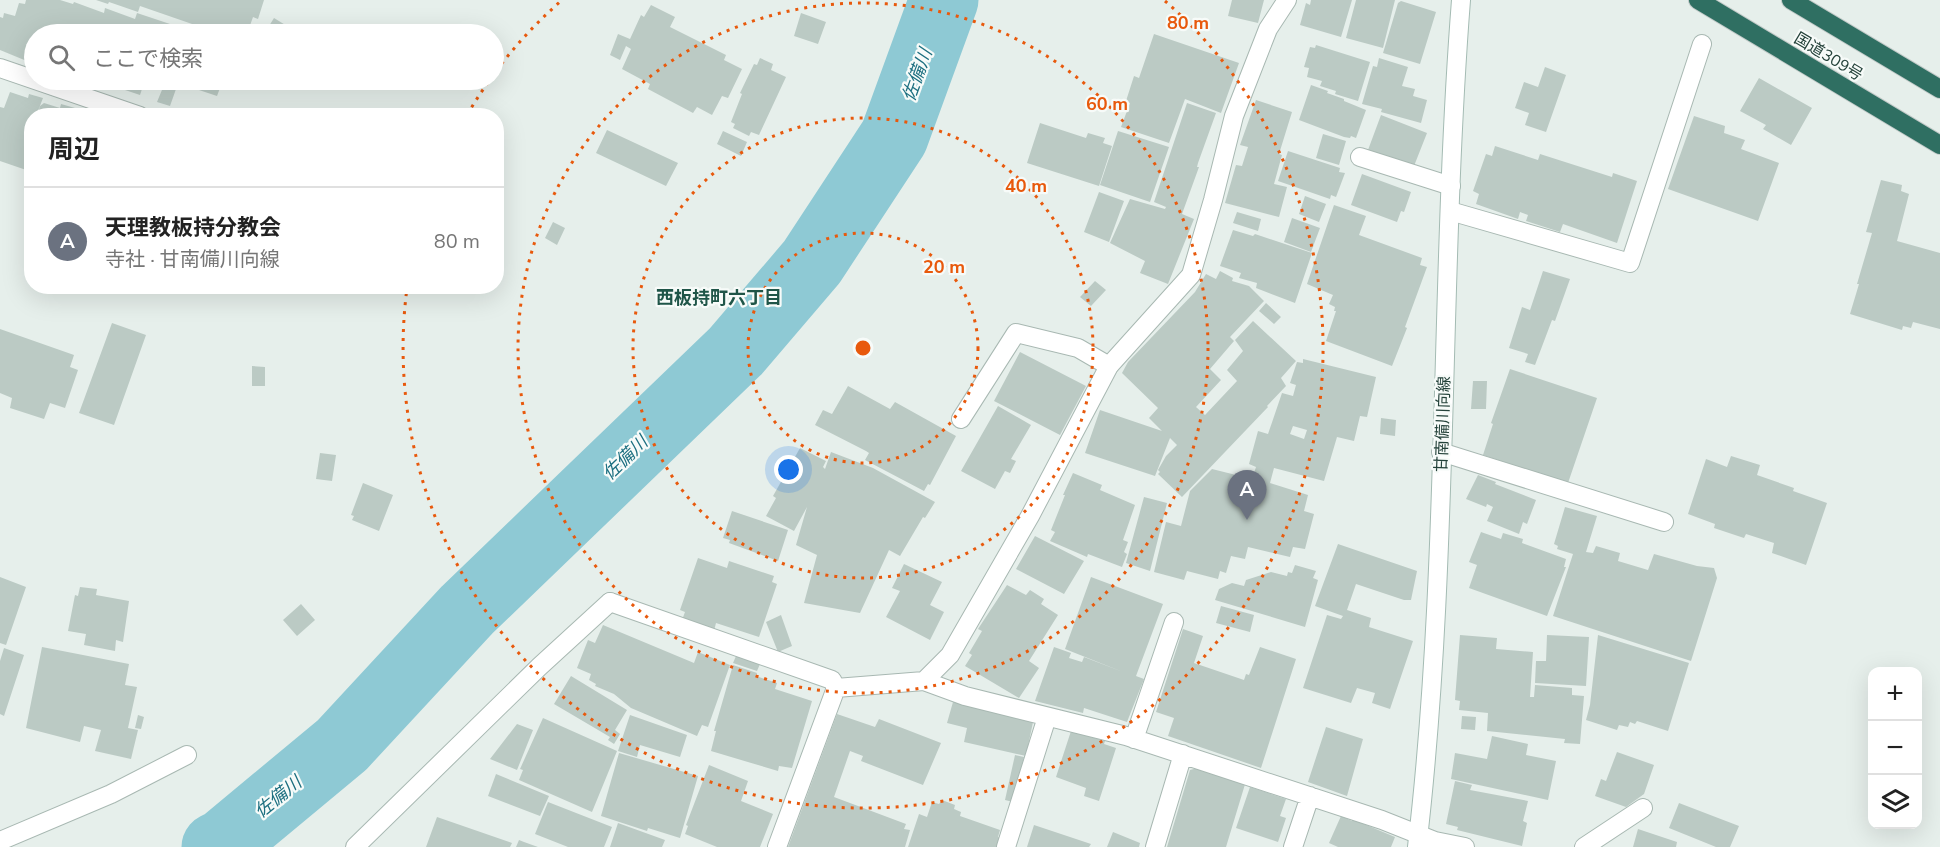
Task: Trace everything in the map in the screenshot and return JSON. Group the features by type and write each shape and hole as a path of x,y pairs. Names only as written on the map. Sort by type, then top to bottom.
{"highway":[{"name":"国道309号","path":"1698,0 1940,145"},
{"name":"国道309号","path":"1791,0 1940,89"}],"street":[{"path":"924,681 950,655 1030,516 1109,366 1191,275 1234,116 1268,29 1287,0"},
{"name":"甘南備川向線","path":"1418,841 1426,766 1436,609 1453,101 1461,0"},
{"path":"1450,211 1630,263 1702,44"},
{"path":"0,68 24,76"},
{"path":"64,90 117,108"},
{"path":"1360,157 1450,186"},
{"path":"961,419 1016,333 1078,348 1109,366"},
{"path":"1441,452 1664,522"},
{"path":"355,847 539,667 610,602 832,680 836,688 777,847"},
{"path":"1134,739 1174,622"},
{"path":"836,688 924,681 965,696 1134,739 1183,754 1310,796 1418,841 1435,841 1465,847"},
{"path":"1006,847 1047,717"},
{"path":"1155,847 1183,754"},
{"path":"0,841 111,794 187,755"},
{"path":"1293,847 1310,796"},
{"path":"1584,847 1642,808"}],"building":[{"path":"26,0 60,0 73,4 74,2 104,13 105,8 135,19 137,13 170,24 24,24 24,60 0,50 0,17 3,18 4,13 15,16 19,3 25,4"},
{"path":"96,0 264,0 258,19 253,17 251,24 192,24 140,6 138,12 109,2 108,4"},
{"path":"1232,0 1264,0 1258,23 1228,16"},
{"path":"1311,0 1352,0 1341,37 1300,25 1306,3 1310,5"},
{"path":"1356,0 1395,0 1383,48 1346,38"},
{"path":"1401,1 1436,12 1420,64 1383,53 1398,3"},
{"path":"651,5 675,17 670,27 726,55 724,60 742,69 728,98 722,96 712,115 697,107 693,113 648,89 650,84 622,69 631,49 626,46 620,60 610,55 618,34 630,39 641,15 644,17"},
{"path":"801,13 826,22 818,44 794,36"},
{"path":"274,18 284,24 270,24"},
{"path":"1154,34 1239,63 1221,113 1185,99 1169,143 1121,127 1130,103 1126,101 1134,76 1139,78"},
{"path":"1316,45 1370,62 1358,101 1335,94 1336,91 1320,86 1322,81 1307,77 1309,68 1304,67 1310,47 1315,48"},
{"path":"760,58 773,64 771,70 786,77 759,135 751,132 749,136 733,128 735,124 731,122 742,94 740,93 754,64 757,65"},
{"path":"1379,58 1408,67 1402,86 1415,89 1413,96 1427,100 1421,123 1362,104 1373,66 1377,67"},
{"path":"1545,67 1566,75 1546,132 1525,125 1529,113 1515,108 1524,82 1538,87"},
{"path":"1759,78 1812,108 1791,145 1763,129 1766,125 1740,111"},
{"path":"1311,85 1366,110 1356,138 1344,137 1299,120"},
{"path":"125,90 142,90 140,95"},
{"path":"162,90 176,90 170,106 157,102"},
{"path":"199,90 219,90 217,96"},
{"path":"10,92 28,98 29,94 43,98 39,108 24,108 24,169 0,161 0,107 4,108"},
{"path":"1256,100 1292,112 1279,154 1282,155 1274,184 1287,187 1279,217 1225,203 1236,165 1242,166 1248,147 1240,145"},
{"path":"44,103 60,108 39,108"},
{"path":"1187,103 1216,113 1182,214 1194,219 1168,284 1140,273 1145,261 1110,243 1130,199 1165,209 1166,207 1154,202"},
{"path":"61,104 75,108 60,108"},
{"path":"1381,115 1427,133 1414,166 1368,150"},
{"path":"1694,116 1725,126 1724,133 1745,140 1741,149 1779,163 1758,221 1668,189"},
{"path":"1040,123 1086,138 1088,133 1105,138 1103,143 1112,146 1099,186 1027,163"},
{"path":"607,130 678,163 666,186 596,153"},
{"path":"723,131 747,142 741,156 717,144"},
{"path":"1118,131 1169,147 1150,202 1100,185"},
{"path":"1323,134 1346,141 1339,165 1316,158"},
{"path":"1495,146 1538,160 1540,154 1612,177 1613,173 1637,181 1617,243 1563,224 1560,232 1526,221 1528,215 1520,212 1518,219 1476,204 1479,194 1473,191 1486,154 1492,156"},
{"path":"1288,151 1340,168 1339,172 1345,173 1336,197 1331,195 1330,199 1278,181"},
{"path":"1362,174 1411,192 1404,212 1401,211 1397,222 1351,205"},
{"path":"1881,180 1902,185 1901,191 1909,194 1897,241 1940,253 1940,329 1913,322 1911,328 1903,326 1902,330 1850,314 1872,233 1866,232"},
{"path":"1099,192 1124,201 1109,242 1084,232"},
{"path":"1305,196 1326,204 1319,222 1299,214"},
{"path":"1334,205 1366,216 1359,235 1422,258 1420,265 1427,267 1392,366 1326,341 1336,311 1334,311 1335,307 1329,304 1333,295 1307,284"},
{"path":"1237,212 1261,219 1258,231 1233,223"},
{"path":"1292,218 1320,228 1311,252 1284,242"},
{"path":"553,222 565,228 557,245 545,238"},
{"path":"1233,230 1253,236 1255,234 1312,253 1295,303 1256,288 1257,283 1239,278 1241,273 1220,266"},
{"path":"1220,271 1233,278 1232,281 1249,286 1264,301 1230,337 1234,341 1210,369 1221,380 1196,407 1205,415 1237,381 1227,370 1243,351 1235,340 1253,321 1296,361 1281,378 1286,386 1182,497 1158,474 1166,456 1177,445 1170,438 1155,476 1085,453 1100,410 1162,431 1149,418 1158,408 1122,373 1128,362 1195,292 1206,274 1216,279"},
{"path":"1543,271 1570,279 1555,321 1552,320 1535,365 1525,362 1528,354 1509,348 1522,307 1530,310"},
{"path":"1095,281 1106,290 1091,306 1080,297"},
{"path":"1266,303 1281,317 1274,324 1259,311"},
{"path":"112,323 146,335 114,425 79,413"},
{"path":"0,329 74,355 70,367 78,370 65,408 50,403 44,419 10,408 12,398 0,393"},
{"path":"1020,352 1086,386 1060,435 994,401"},
{"path":"1303,359 1376,377 1367,417 1360,416 1354,441 1337,437 1324,481 1274,468 1270,483 1308,495 1304,511 1314,514 1305,549 1293,547 1290,557 1248,547 1245,559 1231,556 1226,573 1220,571 1218,579 1187,571 1184,580 1154,572 1166,522 1181,526 1190,491 1212,469 1252,479 1256,467 1249,464 1258,431 1268,434 1282,393 1293,396 1296,385 1290,383 1297,362 1303,363","holes":["1293,426 1307,430 1304,439 1290,434"]},
{"path":"252,366 265,367 265,386 252,386"},
{"path":"1510,369 1597,398 1568,483 1483,455 1493,424 1491,423"},
{"path":"1473,381 1487,381 1486,409 1471,409"},
{"path":"848,386 890,409 895,402 956,436 930,485 928,484 924,491 865,460 869,453 866,451 815,425 823,410 832,414"},
{"path":"998,406 1031,425 1011,459 1016,461 1010,473 1005,471 995,489 961,471"},
{"path":"1381,418 1396,420 1395,436 1380,434"},
{"path":"800,448 826,461 823,467 825,469 831,452 873,468 935,502 925,518 923,517 900,556 889,550 860,613 804,603 817,555 796,545 807,507 794,531 766,516 776,498 773,496"},
{"path":"320,453 336,455 332,481 316,479"},
{"path":"1731,456 1760,465 1757,475 1827,503 1806,565 1772,553 1774,543 1746,534 1744,538 1714,528 1715,524 1688,514 1706,459 1727,467"},
{"path":"1073,473 1102,485 1100,490 1135,505 1123,540 1128,542 1124,552 1127,554 1122,567 1088,554 1087,557 1050,541 1055,532 1051,530"},
{"path":"1478,475 1536,500 1527,524 1523,522 1519,534 1487,521 1493,507 1487,504 1486,507 1466,499"},
{"path":"363,483 393,495 379,531 352,520 354,516 351,515"},
{"path":"1144,497 1167,503 1150,571 1126,563"},
{"path":"1565,507 1597,516 1586,552 1593,553 1596,546 1620,553 1618,561 1648,570 1654,554 1697,566 1714,568 1717,578 1691,661 1553,616 1573,554 1557,549 1558,546 1554,544"},
{"path":"732,511 788,530 778,561 729,543 730,540 723,538"},
{"path":"1481,532 1501,539 1503,533 1523,539 1522,543 1566,559 1564,567 1566,567 1547,616 1469,588 1477,565 1469,562"},
{"path":"1035,536 1084,561 1064,594 1016,569"},
{"path":"1338,544 1417,571 1411,600 1404,600 1356,584 1347,610 1371,618 1369,627 1413,641 1390,709 1372,703 1375,693 1357,688 1351,703 1303,688 1327,615 1341,619 1343,616 1315,606"},
{"path":"698,558 727,568 729,561 774,576 772,582 777,584 759,637 716,623 714,631 682,620 685,612 680,610"},
{"path":"904,564 942,582 930,605 944,612 930,640 886,617 900,591 892,588"},
{"path":"1295,565 1316,571 1313,578 1318,580 1305,627 1215,600 1219,589 1232,583 1244,586 1246,580 1271,572 1287,576 1288,572 1292,573"},
{"path":"0,577 26,587 6,645 0,643"},
{"path":"1091,577 1163,604 1136,676 1144,679 1127,722 1084,708 1083,713 1035,701 1054,647 1071,653 1069,658 1082,662 1084,657 1123,672 1065,649"},
{"path":"1007,585 1026,595 1030,590 1044,599 1041,604 1058,615 1029,661 1039,668 1019,698 965,666 972,655 969,653 982,631 978,629"},
{"path":"80,587 97,589 96,595 129,601 123,642 116,640 115,651 84,645 86,634 68,631 75,595 78,596"},
{"path":"301,604 315,620 297,636 283,620"},
{"path":"1221,606 1254,615 1250,632 1216,623"},
{"path":"781,615 792,646 778,652 766,622"},
{"path":"603,625 694,663 698,652 730,665 708,727 702,725 697,736 631,708 614,694 595,686 596,684 589,680 591,674 577,668 588,640 595,643"},
{"path":"1183,629 1203,636 1194,663 1244,680 1246,674 1249,675 1260,647 1296,659 1261,768 1168,736 1174,718 1156,712"},
{"path":"1460,635 1497,638 1496,649 1533,652 1530,697 1534,697 1535,685 1572,688 1572,695 1584,696 1580,744 1564,743 1565,739 1487,731 1488,713 1459,710 1460,701 1455,700"},
{"path":"1547,635 1589,637 1586,686 1535,683 1536,661 1546,661"},
{"path":"1598,635 1689,663 1668,731 1637,721 1635,724 1630,722 1628,727 1619,725 1617,730 1586,720 1590,705"},
{"path":"42,647 129,664 125,685 137,687 128,728 138,730 131,759 95,751 101,730 84,726 80,742 26,728"},
{"path":"4,648 24,655 4,716 0,714 0,661"},
{"path":"736,656 760,664 757,671 733,663"},
{"path":"733,665 777,683 775,689 812,701 792,768 779,766 778,771 711,751 716,731 714,731"},
{"path":"571,676 627,710 615,730 620,734 614,744 608,740 610,737 554,704"},
{"path":"953,702 1033,722 1026,756 964,742 967,728 947,723"},
{"path":"837,714 875,727 879,719 941,743 923,785 861,761 863,756 850,751 834,797 906,824 904,829 910,830 905,847 788,847"},
{"path":"138,715 144,717 141,729 135,728"},
{"path":"630,715 687,735 680,757 640,745 637,757 618,751"},
{"path":"1462,716 1476,717 1475,730 1461,729"},
{"path":"543,718 617,751 592,812 519,780 523,770 520,769"},
{"path":"517,724 533,730 517,770 490,759"},
{"path":"1326,727 1363,739 1347,796 1308,782"},
{"path":"1071,731 1105,741 1104,744 1116,748 1099,801 1084,796 1086,788 1056,777"},
{"path":"1492,736 1528,744 1526,755 1556,761 1548,800 1451,779 1455,753 1487,759"},
{"path":"1617,752 1654,765 1644,794 1626,807 1595,796 1601,779 1606,781"},
{"path":"619,753 698,776 680,838 648,828 647,831 601,816"},
{"path":"1015,755 1024,757 1013,802 1005,800"},
{"path":"709,765 748,781 741,801 773,814 760,847 717,847 685,834 688,826 686,825"},
{"path":"1201,767 1246,781 1226,847 1167,847 1190,770"},
{"path":"496,774 549,796 540,816 488,796"},
{"path":"1455,781 1472,785 1470,790 1528,801 1523,821 1527,823 1522,846 1457,830 1458,827 1446,824"},
{"path":"1250,787 1286,799 1280,816 1286,818 1278,842 1236,828"},
{"path":"942,800 955,805 954,809 961,812 960,816 1000,830 998,837 1002,839 999,847 908,847 919,814 927,817 932,802 939,804"},
{"path":"548,802 612,827 604,847 568,847 535,834"},
{"path":"1679,803 1739,826 1730,847 1716,847 1669,828"},
{"path":"1341,816 1395,837 1391,847 1338,847 1329,843"},
{"path":"437,817 512,843 510,847 426,847"},
{"path":"618,823 665,840 662,847 610,847"},
{"path":"1034,825 1091,844 1089,847 1027,847"},
{"path":"1638,829 1677,842 1676,847 1633,847"},
{"path":"1113,832 1140,843 1139,847 1107,847"},
{"path":"519,840 524,842 538,847 516,847"}],"waterway":[{"name":"佐備川","path":"216,847 224,843 342,745 467,610 736,351 812,262 894,137 944,0"}],"place":[{"name":"天理教板持分教会","path":"1247,520"}],"district":[{"name":"西板持町六丁目","path":"719,298"}]}
